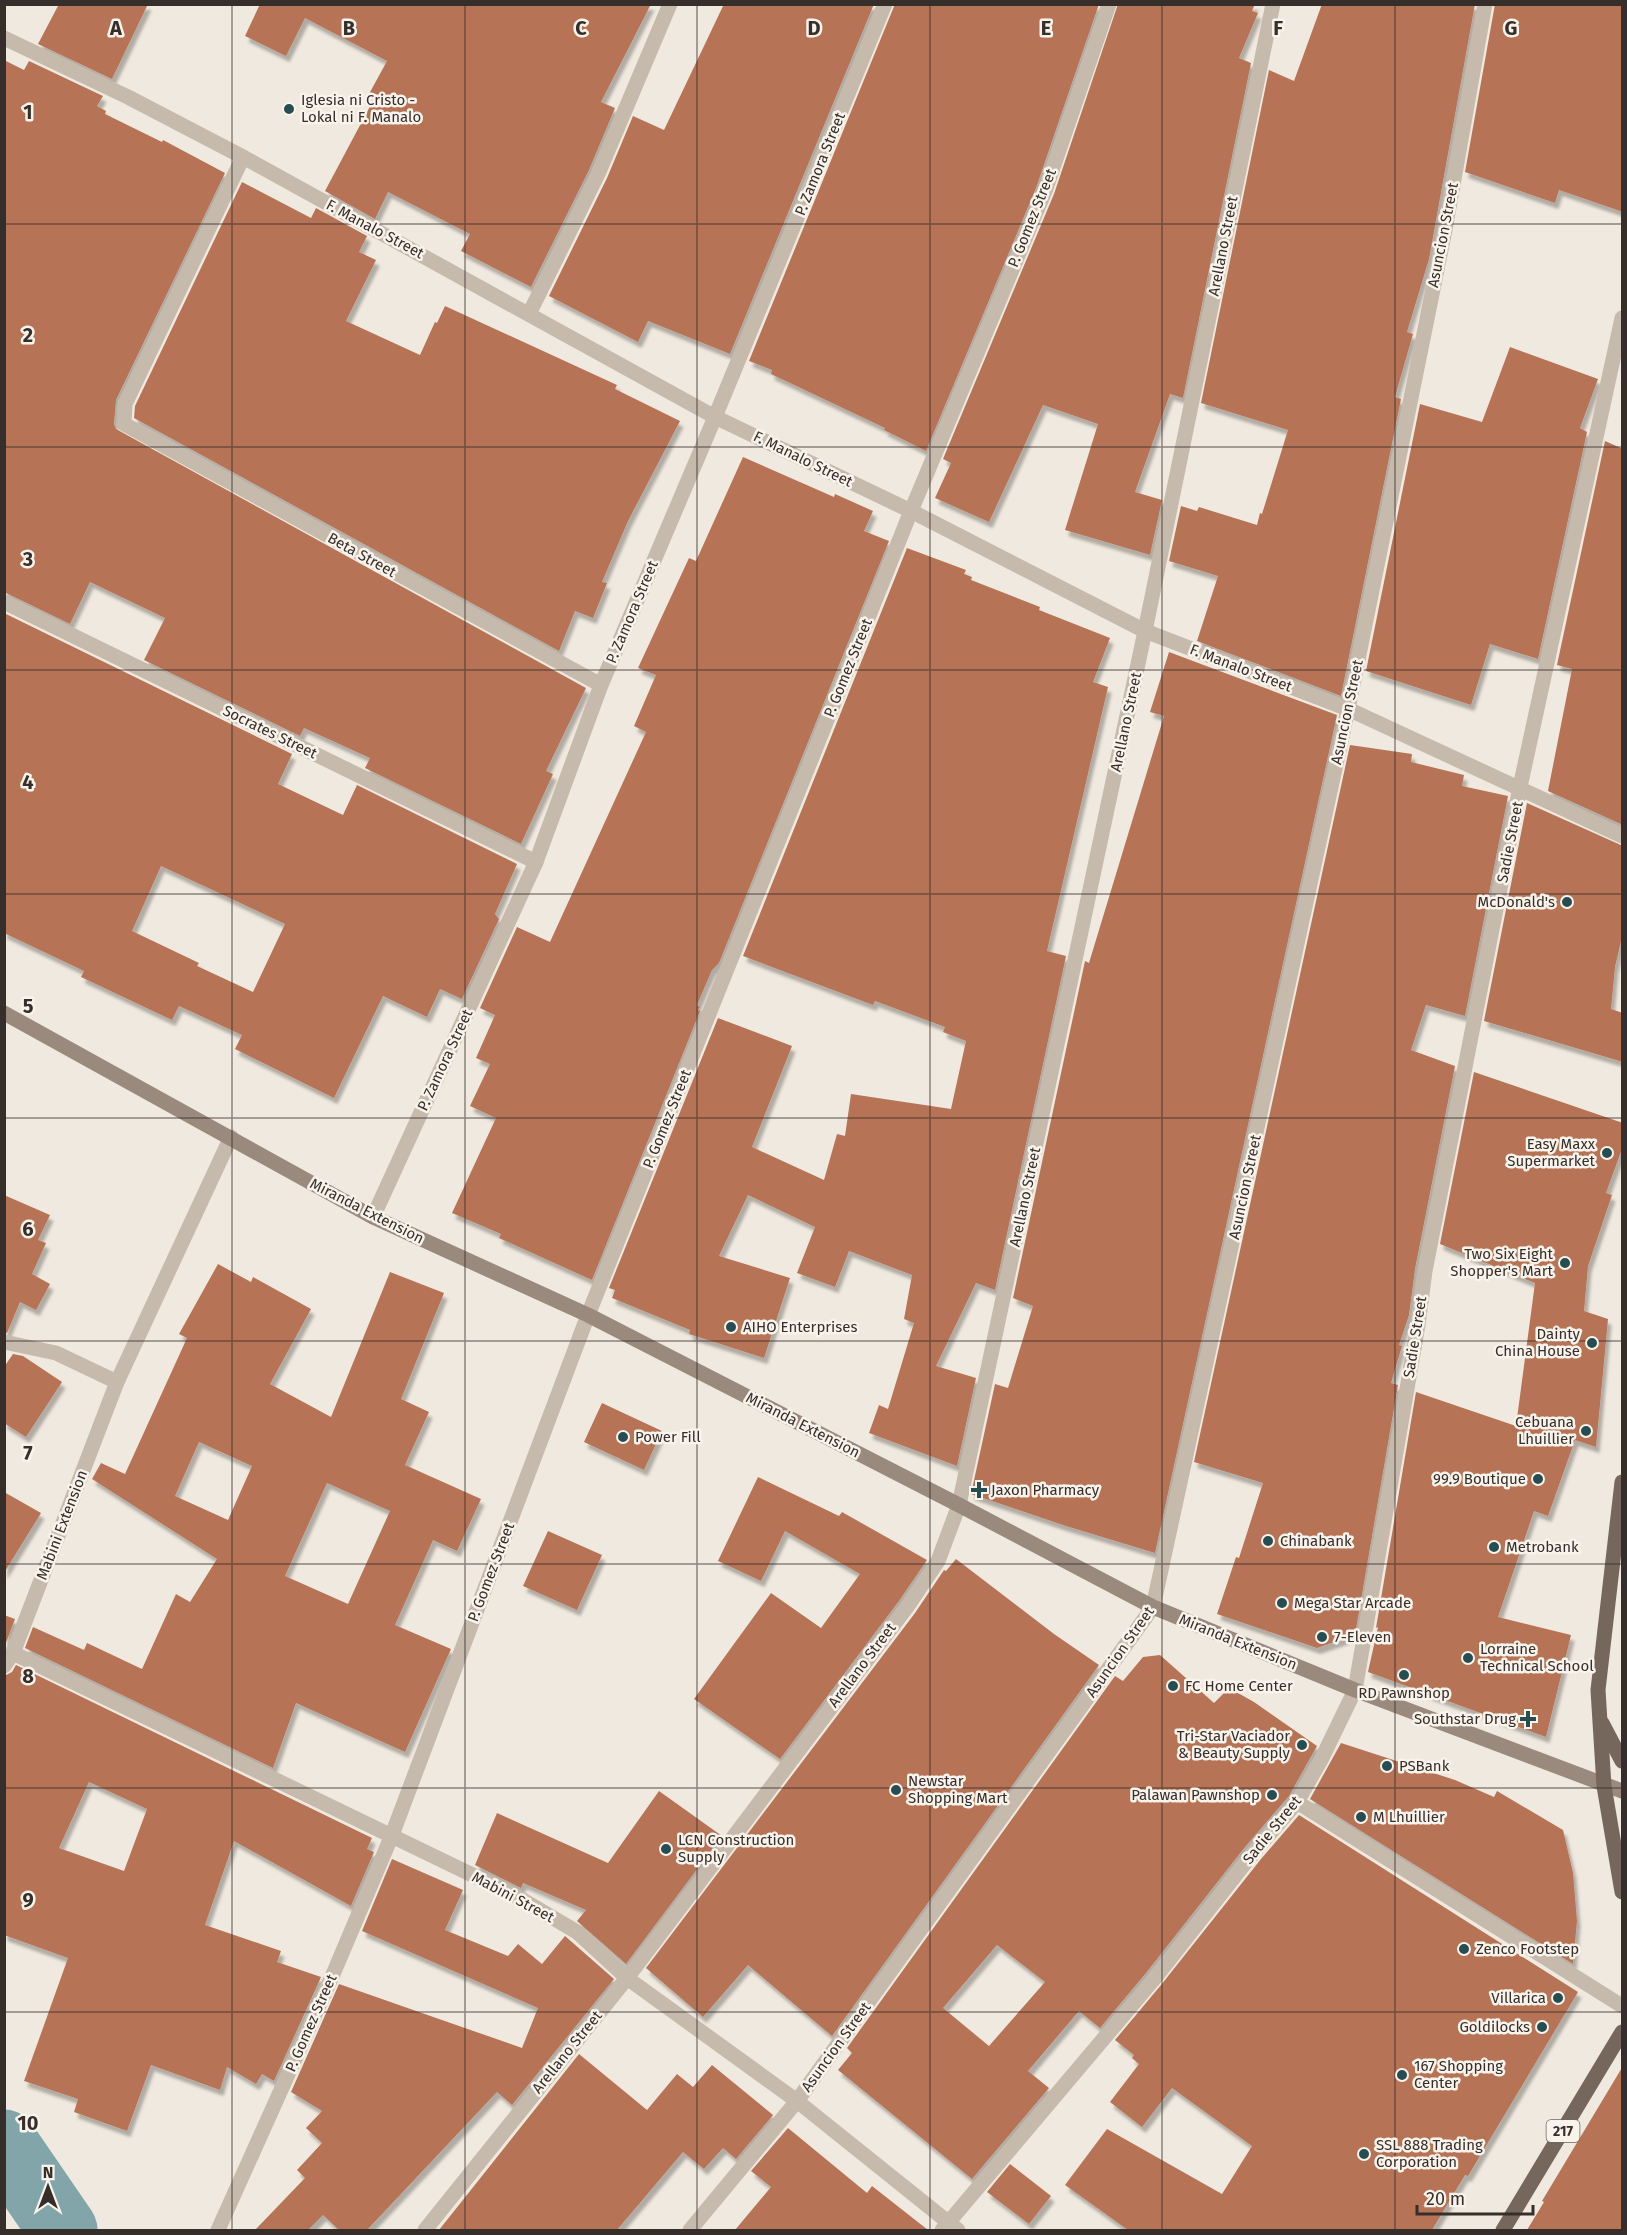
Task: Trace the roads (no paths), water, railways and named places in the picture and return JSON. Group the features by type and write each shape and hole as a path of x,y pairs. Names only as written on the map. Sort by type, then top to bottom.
{"main road":[{"name":"Miranda Extension","path":"4,1013 373,1217 588,1315 1153,1607 1354,1690 1604,1786 1623,1791"},
{"path":"1623,1482 1598,1690 1604,1786 1623,1892"},
{"path":"1599,1718 1623,1761"},
{"name":"217","path":"1503,2230 1623,2032"}],"street":[{"path":"529,314 598,174 670,4"},
{"name":"P. Zamora Street","path":"373,1217 536,862 601,685 715,417 885,4"},
{"name":"P. Gomez Street","path":"218,2230 334,1972 392,1835 588,1315 911,511 1045,191 1109,4"},
{"name":"Arellano Street","path":"425,2230 627,1978 907,1607 938,1561 959,1505 1145,631 1273,4"},
{"name":"Asuncion Street","path":"690,2230 797,2101 1153,1607 1348,709 1445,230 1485,4"},
{"name":"F. Manalo Street","path":"4,38 128,97 243,157 715,417 911,511 1145,631 1348,709 1623,836"},
{"name":"Beta Street","path":"243,157 125,404 124,424 601,685"},
{"name":"Sadie Street","path":"949,2228 1146,1988 1253,1853 1297,1802 1322,1758 1354,1690 1418,1325 1425,1271 1520,787 1623,318"},
{"name":"Socrates Street","path":"4,602 536,862"},
{"name":"Mabini Extension","path":"9,1659 117,1382 231,1137"},
{"path":"4,1342 56,1353 117,1382"},
{"name":"Mabini Street","path":"9,1659 392,1835 516,1896 577,1932 627,1978 797,2101 949,2228"},
{"path":"1297,1802 1623,2006"}],"waterway":[{"path":"4,2144 63,2230"}],"place":[{"name":"Iglesia ni Cristo - Lokal ni F. Manalo","path":"289,109"},
{"name":"McDonald's","path":"1567,902"},
{"name":"Easy Maxx Supermarket","path":"1607,1153"},
{"name":"Two Six Eight Shopper's Mart","path":"1565,1263"},
{"name":"AIHO Enterprises","path":"731,1327"},
{"name":"Dainty China House","path":"1592,1343"},
{"name":"Cebuana Lhuillier","path":"1586,1431"},
{"name":"Power Fill","path":"623,1437"},
{"name":"99.9 Boutique","path":"1538,1479"},
{"name":"Jaxon Pharmacy","path":"979,1490"},
{"name":"Chinabank","path":"1268,1541"},
{"name":"Metrobank","path":"1494,1547"},
{"name":"Mega Star Arcade","path":"1282,1603"},
{"name":"7-Eleven","path":"1322,1637"},
{"name":"Lorraine Technical School","path":"1468,1658"},
{"name":"RD Pawnshop","path":"1404,1675"},
{"name":"FC Home Center","path":"1173,1686"},
{"name":"Southstar Drug","path":"1528,1719"},
{"name":"Tri-Star Vaciador & Beauty Supply","path":"1302,1745"},
{"name":"PSBank","path":"1387,1766"},
{"name":"Newstar Shopping Mart","path":"896,1790"},
{"name":"Palawan Pawnshop","path":"1272,1795"},
{"name":"M Lhuillier","path":"1361,1817"},
{"name":"LCN Construction Supply","path":"666,1849"},
{"name":"Zenco Footstep","path":"1464,1949"},
{"name":"Villarica","path":"1558,1998"},
{"name":"Goldilocks","path":"1542,2027"},
{"name":"167 Shopping Center","path":"1402,2075"},
{"name":"SSL 888 Trading Corporation","path":"1364,2154"}]}
